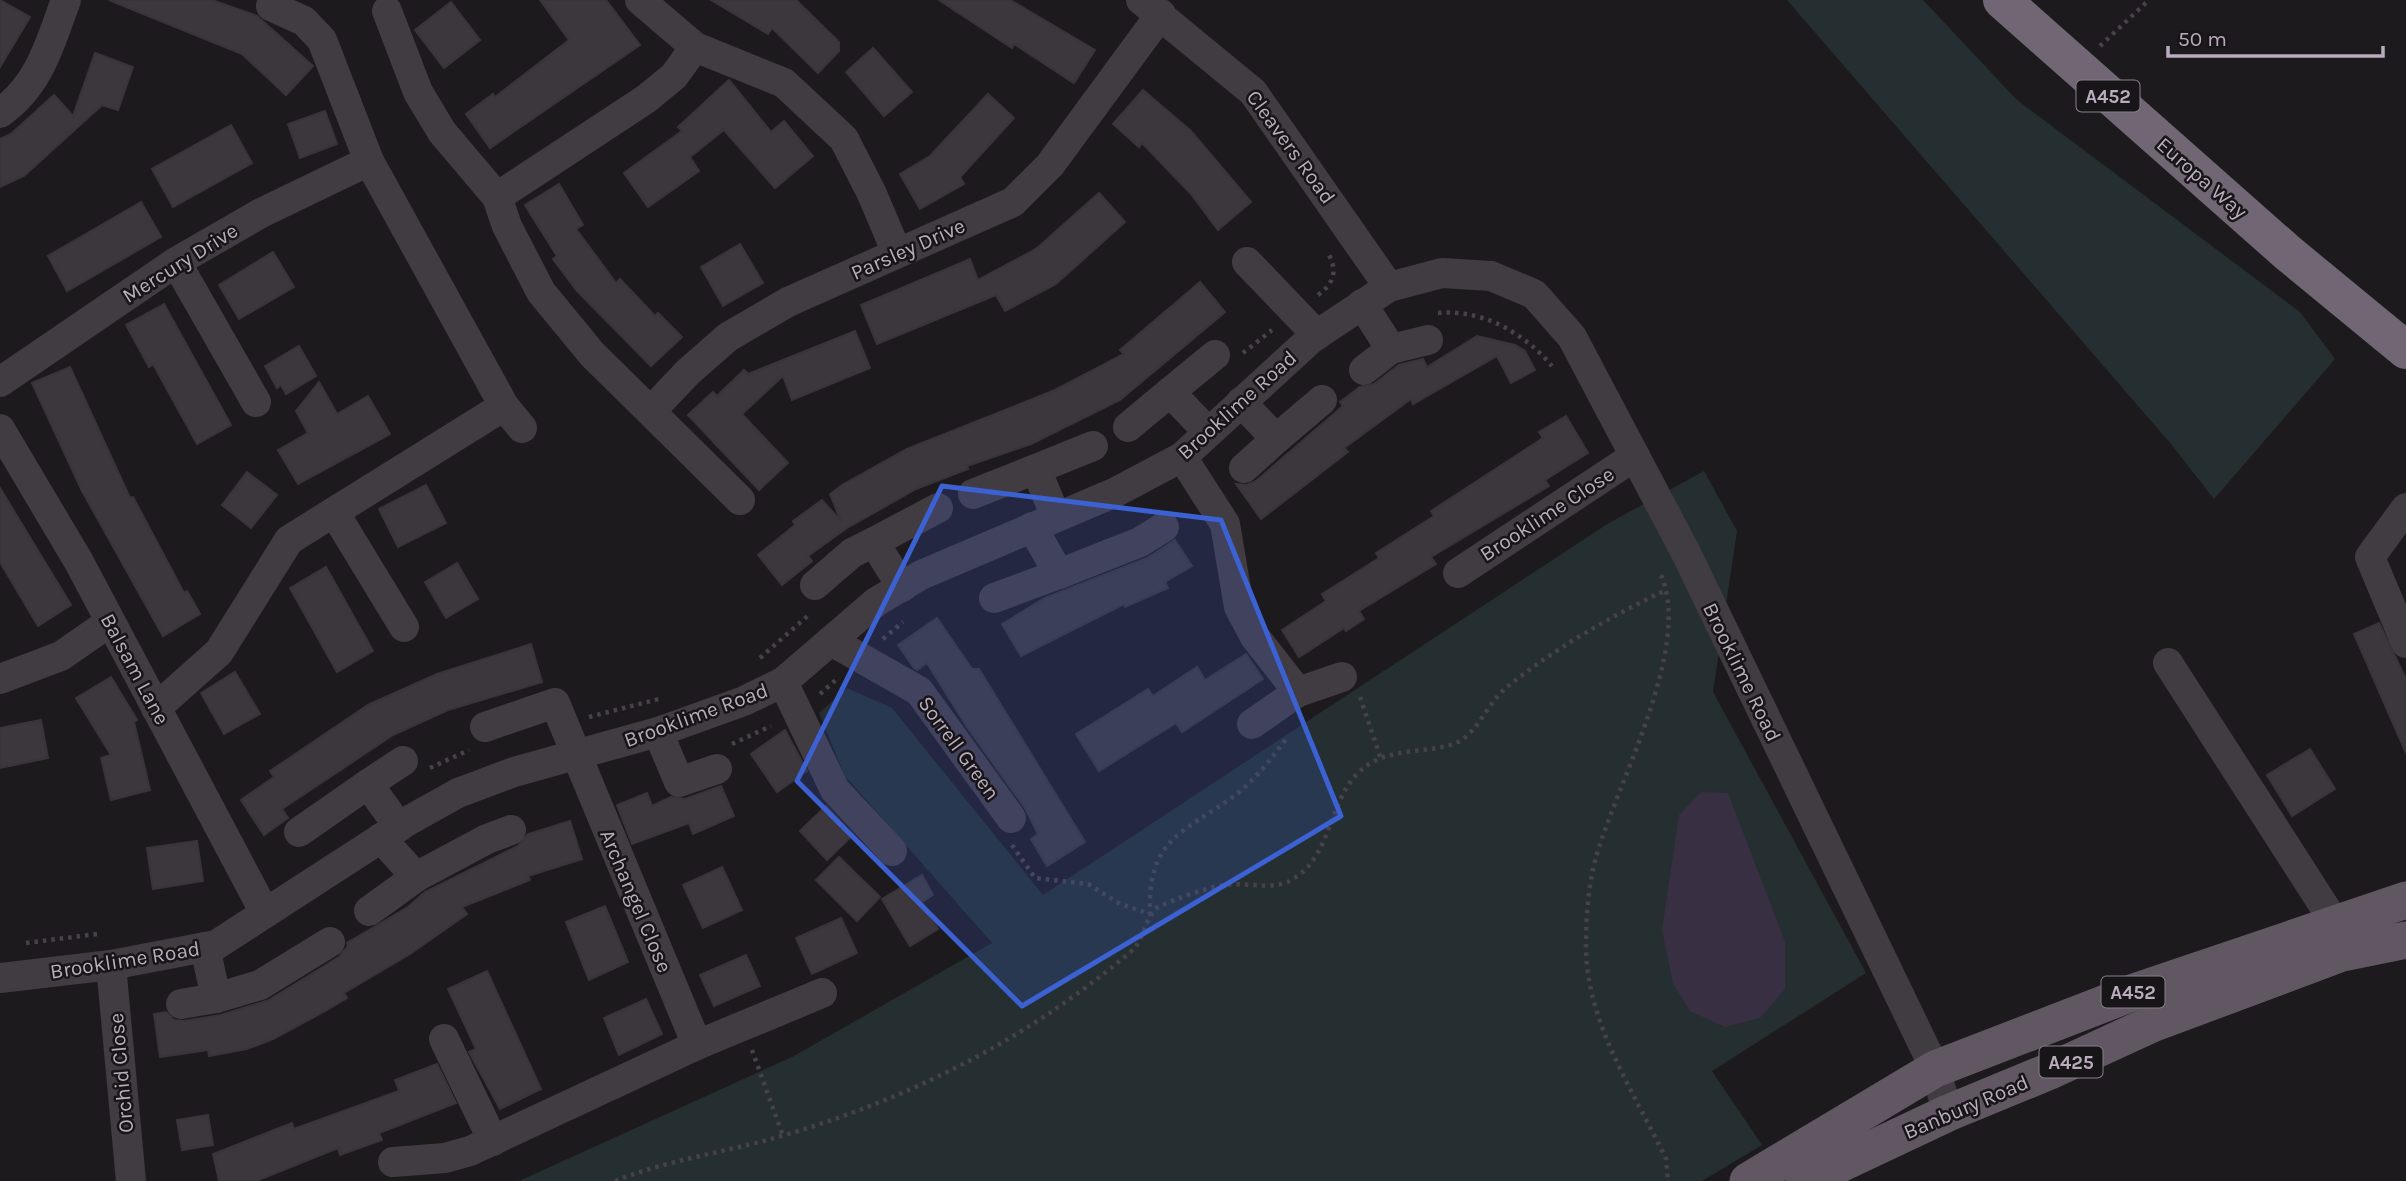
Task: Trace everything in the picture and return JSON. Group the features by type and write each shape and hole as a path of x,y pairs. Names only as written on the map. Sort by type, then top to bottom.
{"highway":[{"name":"Europa Way","path":"2002,0 2288,253 2406,350"}],"main road":[{"path":"2335,923 2406,900"},
{"name":"A452","path":"1748,1181 1935,1069 2137,991 2335,923"},
{"name":"Banbury Road","path":"1804,1181 1948,1113 2050,1071 2152,1024 2342,953 2406,940"}],"street":[{"path":"0,113 29,87 38,74 66,0"},
{"path":"640,0 695,47 784,83 844,139 872,194 897,253"},
{"path":"156,708 219,652 289,540 334,512 513,417 488,378 376,174 322,40 304,21 271,6"},
{"name":"Parsley Drive","path":"651,411 688,372 728,337 788,302 1013,202 1050,165 1151,7"},
{"name":"Cleavers Road","path":"1151,7 1254,92 1389,286"},
{"path":"387,11 418,92 442,132 497,197 508,226 541,292 592,354 740,500"},
{"path":"497,197 646,99 674,76 695,47"},
{"name":"Mercury Drive","path":"0,382 176,262 261,213 376,174"},
{"path":"176,262 256,402"},
{"path":"1247,262 1317,335"},
{"name":"Brooklime Road","path":"0,978 111,965 216,945 390,833 458,793 514,772 576,757 658,732 735,690 783,682 876,602 921,575 1116,492 1182,457 1317,335 1389,286 1442,274 1491,276 1534,294 1572,337 1636,456 1935,1069 1948,1113"},
{"path":"1362,304 1391,349"},
{"path":"1364,370 1391,349 1427,327"},
{"path":"1128,427 1214,355"},
{"path":"1170,392 1208,432"},
{"path":"1244,468 1321,400"},
{"path":"1241,402 1276,439"},
{"name":"Balsam Lane","path":"0,429 110,622 265,913"},
{"path":"973,494 1093,446"},
{"name":"Brooklime Close","path":"1458,573 1636,456"},
{"path":"1182,457 1225,524 1239,607 1255,637 1298,692"},
{"path":"1036,469 1044,522 1059,574"},
{"path":"815,584 852,553 938,508"},
{"path":"2406,508 2370,557 2406,643"},
{"path":"334,512 404,626"},
{"path":"994,598 1140,542 1164,527"},
{"path":"874,542 902,587"},
{"path":"0,679 61,656 110,622"},
{"name":"Sorrell Green","path":"831,640 919,691 1011,818"},
{"path":"2168,663 2335,923"},
{"path":"783,682 835,790 892,851"},
{"path":"1252,724 1298,692 1345,690"},
{"name":"Archangel Close","path":"485,727 555,703 697,1045"},
{"path":"658,732 670,786 723,757"},
{"path":"299,832 403,761"},
{"path":"368,784 390,833 416,877"},
{"path":"369,911 416,877 487,839 511,830"},
{"path":"181,1004 216,998 260,985 330,942"},
{"path":"205,947 216,998"},
{"name":"Orchid Close","path":"111,965 131,1181"},
{"path":"393,1162 444,1158 493,1141 697,1045 822,993"},
{"path":"444,1039 493,1141"}],"path":[{"path":"2076,68 2150,0"},
{"path":"1427,327 1453,312 1506,327 1536,349 1558,377"},
{"path":"1657,566 1666,590 1665,655 1595,860 1587,905 1586,948 1588,972 1599,1018 1665,1159 1668,1181"},
{"path":"1011,818 999,827 1035,878 1088,884 1120,904 1150,914 1173,900 1226,884 1276,886 1295,879 1315,858 1352,780 1359,771 1381,759 1459,741 1475,726 1492,700 1508,686 1604,623 1666,590"},
{"path":"723,757 796,712 911,616"},
{"path":"1345,690 1360,697 1381,759"},
{"path":"615,1181 646,1168 783,1136 909,1091 1017,1036 1082,993 1141,941 1150,914 1151,883 1170,840 1186,825 1234,796 1254,777 1291,732"},
{"path":"743,1027 783,1136"}],"highlighted area":[{"path":"942,486 1221,520 1341,816 1022,1006 797,781"}],"shaded area":[{"path":"1787,0 1923,0 2017,100 2300,312 2335,359 2214,499 2171,444"},
{"path":"1704,471 1737,531 1713,692 1866,973 1712,1071 1762,1145 1702,1181 519,1181 794,1056 992,943 845,776 819,713 847,688 892,708 1043,895 1609,523"},
{"path":"1701,792 1728,793 1785,942 1785,989 1760,1018 1725,1027 1690,1011 1673,984 1662,930 1679,815"}],"building":[{"path":"0,0 30,17 0,67"},
{"path":"109,0 212,0 257,16 313,66 286,95 242,54"},
{"path":"540,0 606,0 640,45 490,148 466,114 493,94 495,97 569,40"},
{"path":"711,0 796,0 839,42 839,51 818,73 772,28 768,34"},
{"path":"939,0 1010,0 1095,50 1074,83 1014,44 1012,48"},
{"path":"451,2 480,40 444,68 415,30"},
{"path":"873,48 912,92 884,116 846,72"},
{"path":"95,53 133,67 118,110 102,105 24,176 0,187 0,139 11,134 54,95 73,116"},
{"path":"729,80 771,132 784,121 813,156 775,188 724,130 690,157 699,171 648,207 624,173 682,131 678,127"},
{"path":"1143,90 1191,131 1251,202 1218,230 1191,194 1142,143 1139,147 1113,124"},
{"path":"988,94 1014,118 960,177 964,184 920,209 900,174 930,156"},
{"path":"325,111 337,144 300,158 288,124"},
{"path":"231,125 252,163 173,207 152,169"},
{"path":"559,184 583,225 576,229 616,283 620,279 655,316 658,313 682,337 651,366 577,291 553,259 557,256 525,205"},
{"path":"1099,193 1125,222 1056,284 1005,311 996,295 877,344 861,305 970,259 978,280 1036,249"},
{"path":"141,202 161,237 67,291 48,256"},
{"path":"740,244 763,283 723,306 701,267"},
{"path":"273,252 294,287 239,319 219,285"},
{"path":"1200,282 1225,312 1120,400 1031,444 967,466 968,469 916,489 847,528 808,556 812,561 782,585 758,555 795,525 793,521 822,500 841,521 830,494 907,449 1055,390 1124,354 1120,350"},
{"path":"164,304 231,425 197,444 153,364 149,367 126,325"},
{"path":"855,331 870,368 792,400 783,376 742,414 788,463 759,490 688,415 713,392 717,396 744,370 748,374"},
{"path":"1477,336 1515,345 1525,351 1535,370 1511,383 1497,356 1413,404 1411,399 1344,448 1348,452 1261,519 1236,484 1247,485 1256,481 1343,406 1340,402 1360,387 1374,384 1399,365 1423,359 1427,367"},
{"path":"299,346 316,376 286,394 281,385 277,388 265,366"},
{"path":"70,367 130,498 133,497 184,593 187,591 200,614 163,636 82,491 32,383"},
{"path":"319,382 337,414 368,396 390,434 298,484 278,450 308,433 296,411"},
{"path":"1566,416 1588,453 1545,480 1549,486 1431,557 1436,564 1359,611 1364,619 1346,631 1344,628 1299,657 1282,630 1326,601 1322,594 1379,558 1376,553 1434,516 1431,511 1543,438 1539,432"},
{"path":"247,472 277,495 251,528 222,505"},
{"path":"426,485 446,523 398,547 379,509"},
{"path":"0,488 71,605 38,626 0,562"},
{"path":"1175,540 1192,566 1165,582 1168,588 1125,607 1124,604 1021,656 1002,624 1045,598 1147,558"},
{"path":"457,563 478,599 446,618 425,582"},
{"path":"326,567 373,651 337,672 290,588"},
{"path":"937,618 972,669 979,669 1085,842 1047,866 1031,839 1038,834 1025,808 967,727 927,663 917,670 898,645"},
{"path":"2379,623 2406,679 2406,753 2354,634"},
{"path":"531,644 542,682 448,710 393,735 282,809 288,818 264,835 241,800 274,777 270,771 368,705 437,674"},
{"path":"1246,654 1263,679 1182,732 1176,723 1099,771 1076,734 1148,689 1153,696 1197,667 1205,680"},
{"path":"235,672 260,714 224,734 201,693"},
{"path":"111,677 137,720 134,722 150,790 111,800 101,758 111,755 76,698"},
{"path":"41,720 48,758 0,768 0,728"},
{"path":"785,730 807,771 777,792 751,754"},
{"path":"2310,749 2335,789 2292,816 2267,775"},
{"path":"721,786 734,816 693,834 689,823 632,844 617,805 647,793 652,806 671,797 685,799"},
{"path":"826,806 853,835 827,860 800,831"},
{"path":"570,821 582,859 528,876 530,880 462,907 467,914 410,954 344,993 347,998 327,1010 273,1039 247,1049 209,1056 208,1050 160,1057 154,1014 166,1012 174,1020 184,1021 221,1015 269,1000 339,957 348,946 347,943 408,907 425,892 518,846 528,834"},
{"path":"197,841 203,881 153,889 147,848"},
{"path":"839,857 880,897 857,921 816,880"},
{"path":"722,867 742,910 703,928 683,885"},
{"path":"922,875 933,895 922,902 938,929 910,946 882,899"},
{"path":"605,906 628,962 589,980 566,922"},
{"path":"841,918 857,953 812,974 796,938"},
{"path":"746,955 760,986 714,1006 700,975"},
{"path":"487,971 541,1089 500,1109 469,1052 476,1049 448,989"},
{"path":"646,999 662,1034 619,1055 604,1018"},
{"path":"437,1064 456,1103 379,1133 382,1140 340,1155 338,1148 256,1181 219,1181 213,1154 292,1123 294,1129 399,1091 395,1080"},
{"path":"208,1115 213,1145 182,1150 177,1120"}]}
